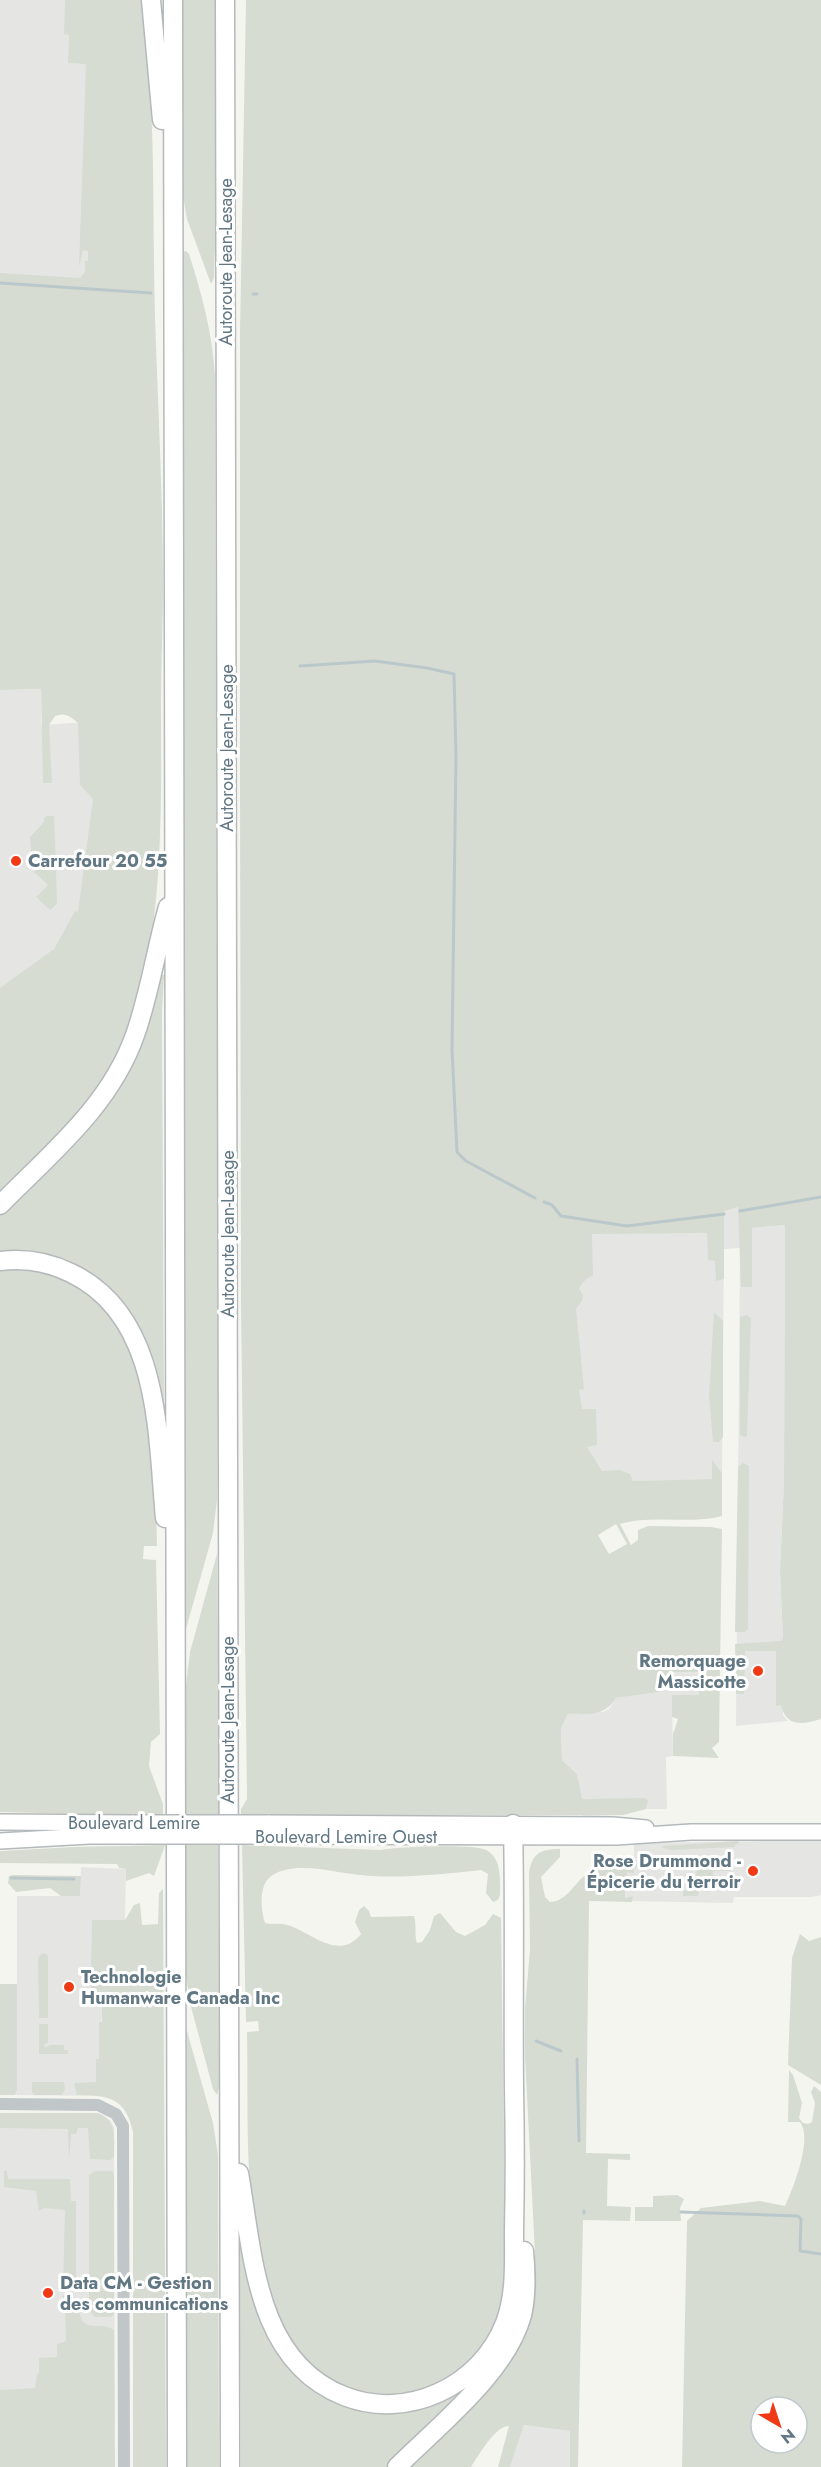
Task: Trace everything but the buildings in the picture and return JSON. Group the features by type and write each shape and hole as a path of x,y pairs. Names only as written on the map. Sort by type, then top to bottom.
{"highway":[{"path":"151,0 172,229"},
{"path":"173,0 177,2467"},
{"name":"Autoroute Jean-Lesage","path":"225,0 230,2467"},
{"path":"226,99 232,0"},
{"path":"0,1205 90,1114 115,1078 129,1051 139,1021 174,885"},
{"path":"0,1261 38,1262 75,1275 106,1298 132,1335 146,1371 154,1408 175,1622"},
{"path":"230,2120 255,2270 266,2310 278,2337 297,2364 318,2382 342,2395 376,2404 414,2401 448,2388 473,2370 496,2341 507,2316 513,2285 516,2153 513,1831"},
{"path":"397,2467 491,2372 509,2346 518,2327 524,2305 526,2279 516,2153"}],"main road":[{"name":"Boulevard Lemire","path":"0,1822 135,1830 268,1830"},
{"name":"Boulevard Lemire Ouest","path":"513,1831 613,1825 691,1832"},
{"path":"0,1841 88,1836 135,1830"},
{"name":"Boulevard Lemire Ouest","path":"268,1830 513,1831 616,1838 691,1832 821,1832"}],"street":[{"path":"0,2104 98,2105 116,2114 123,2126 124,2467"}],"shaded area":[{"path":"0,0 93,0 102,285 0,278"},
{"path":"65,0 141,0 146,39 152,119 155,318 163,554 160,835 153,928 145,974 134,1017 118,1057 95,1095 80,1113 0,1194 0,988 54,949 75,911 78,912 93,799 80,785 78,723 62,714 55,716 49,725 52,783 43,783 41,689 0,690 0,273 80,278 85,272 85,261 88,261 88,251 83,250 79,267 86,64 68,63 69,35 64,34"},
{"path":"181,0 215,0 215,244 214,278 211,284 187,219 182,190"},
{"path":"246,0 821,0 821,1719 801,1723 791,1721 783,1712 781,1705 776,1706 776,1651 745,1651 744,1694 736,1694 735,1644 781,1641 783,1638 780,1572 784,1481 785,1225 752,1228 752,1287 741,1287 738,1207 724,1211 724,1279 716,1281 715,1261 708,1260 707,1233 592,1234 593,1275 584,1281 579,1289 583,1295 576,1309 584,1389 579,1390 582,1409 596,1409 597,1445 587,1447 602,1471 620,1470 630,1474 633,1481 712,1479 712,1460 722,1473 722,1516 710,1519 646,1520 620,1524 631,1545 638,1540 638,1530 648,1526 722,1529 719,1742 712,1748 719,1758 673,1756 673,1734 678,1719 672,1717 672,1695 699,1695 699,1672 672,1672 672,1682 661,1683 659,1692 616,1698 601,1712 568,1714 561,1728 562,1760 577,1774 582,1799 645,1798 648,1800 646,1809 623,1815 241,1815 241,1809 247,1799 241,1303 240,333","holes":["616,1524 627,1544 609,1554 598,1535"]},
{"path":"186,251 194,269 206,313 215,375 218,1385 217,1500 213,1533 186,1629 181,259 183,252"},
{"path":"41,689 41,725 103,721 80,906 73,925 60,945 0,995 0,690"},
{"path":"47,816 54,816 56,866 37,867 36,851 31,851 30,837"},
{"path":"36,870 56,870 57,904 50,910 36,897 48,885 34,872"},
{"path":"158,975 164,975 162,1012 164,1404 159,1403 113,1296 0,1255 0,1214 87,1127"},
{"path":"738,1207 752,1228 785,1225 784,1481 780,1572 783,1715 788,1721 736,1726 740,1248 724,1249 722,1479 600,1482 583,1452 560,1228"},
{"path":"23,1268 56,1276 87,1292 109,1314 126,1342 139,1374 152,1445 157,1546 144,1546 143,1559 156,1560 160,1734 151,1742 149,1766 163,1804 163,1816 0,1812 0,1270"},
{"path":"714,1312 723,1321 723,1437 719,1442 713,1442 709,1396"},
{"path":"747,1315 751,1318 747,1436 744,1437 740,1435 740,1317"},
{"path":"743,1463 749,1466 748,1629 745,1632 735,1632 738,1467"},
{"path":"217,1554 220,1817 184,1817 186,1685 190,1652"},
{"path":"672,1672 700,1672 699,1695 672,1695 673,1756 666,1757 667,1809 646,1809 623,1815 583,1816 577,1774 562,1760 561,1728 568,1714 603,1712 609,1709 616,1698 659,1692 661,1683"},
{"path":"821,1840 821,1895 734,1897 733,1903 625,1901 627,1872 634,1872 634,1843"},
{"path":"737,1841 740,1843 735,1847 671,1850 662,1846"},
{"path":"218,1844 219,2088 217,2095 213,2089 190,2003 184,1960 185,1845"},
{"path":"165,1845 154,1876 149,1873 126,1881 126,1869 119,1868 117,1864 0,1863 0,1851"},
{"path":"242,1845 380,1850 469,1847 488,1851 498,1865 500,1895 498,1900 493,1902 486,1893 488,1874 481,1870 385,1876 294,1868 271,1876 265,1883 262,1894 265,1923 293,1927 332,1945 342,1946 352,1942 361,1934 355,1922 359,1910 364,1906 371,1917 414,1916 417,1943 422,1942 430,1930 434,1916 440,1913 456,1932 465,1936 485,1925 493,1914 501,1918 506,2277 504,2295 497,2322 485,2346 465,2368 441,2384 415,2393 388,2396 361,2392 335,2383 311,2367 287,2338 266,2282 252,2212 249,2176 247,2032 259,2031 258,2021 246,2022"},
{"path":"560,1849 560,1857 541,1877 545,1897 550,1902 560,1899 583,1877 601,1867 618,1862 645,1866 634,1868 634,1873 627,1872 625,1898 633,1896 632,1902 589,1901 586,2153 630,2154 630,2160 608,2159 607,2206 631,2207 630,2221 583,2220 578,2467 570,2467 570,2431 524,2425 510,2467 498,2467 509,2426 504,2427 493,2436 471,2467 409,2467 506,2369 518,2349 533,2310 535,2254 525,2056 525,2008 530,1950 529,1873 535,1857 543,1851"},
{"path":"81,1867 126,1869 125,1920 92,1921 91,2007 102,2007 101,2096 15,2095 17,2090 17,1896 80,1896"},
{"path":"698,1868 731,1869 731,1871 713,1871 713,1889 709,1889 708,1892 699,1890 698,1896 683,1896 683,1891 692,1888"},
{"path":"9,1876 81,1876 80,1896 61,1896 50,1888 16,1892 8,1883"},
{"path":"163,1889 166,2467 133,2467 133,2132 126,2112 120,2105 98,2096 77,2095 74,2083 96,2082 96,2059 99,2059 99,2022 102,2022 102,2007 90,2007 92,1920 125,1920 134,1905 140,1903 142,1925 158,1924 159,1893"},
{"path":"800,1934 809,1941 821,1937 821,2085 788,2065 792,1958"},
{"path":"44,1953 48,1956 48,2018 39,2018 38,1961 39,1956"},
{"path":"0,1984 17,1984 17,2090 15,2095 0,2095"},
{"path":"39,2024 48,2024 48,2043 44,2044 45,2048 50,2045 64,2045 64,2050 68,2050 68,2054 39,2054"},
{"path":"185,2024 213,2123 218,2155 219,2467 186,2467"},
{"path":"789,2070 793,2075 802,2103 799,2118 803,2123 812,2122 815,2103 811,2092 814,2086 821,2092 821,2467 682,2467 687,2221 701,2208 760,2201 785,2206 793,2188 803,2151 804,2139 800,2122 788,2122"},
{"path":"32,2082 64,2082 65,2089 62,2095 34,2095"},
{"path":"0,2113 98,2113 110,2120 114,2127 115,2427 0,2427"},
{"path":"0,2113 98,2113 104,2116 112,2126 114,2157 110,2160 90,2159 88,2128 78,2128 76,2134 71,2134 69,2161 68,2129 0,2128"},
{"path":"4,2171 7,2171 8,2179 70,2179 71,2201 76,2201 76,2285 63,2289 65,2210 44,2208 39,2211 36,2191 4,2187"},
{"path":"95,2171 112,2171 114,2174 114,2314 111,2317 95,2317 89,2310 89,2175"},
{"path":"677,2195 684,2199 680,2208 681,2221 635,2221 635,2207 653,2207 653,2196"},
{"path":"239,2226 292,2369 407,2409 509,2337 450,2405 388,2467 241,2467"},
{"path":"63,2295 78,2298 79,2311 85,2323 114,2330 115,2467 0,2467 0,2390 35,2388 39,2373 39,2358 57,2357 57,2344 66,2341"},
{"path":"524,2425 570,2431 570,2467 510,2467"}],"waterway":[{"path":"0,283 151,293"},
{"path":"300,666 375,661 454,674 456,756 452,1049 457,1152 466,1161 535,1198"},
{"path":"740,1211 821,1197"},
{"path":"544,1202 552,1205 561,1216 627,1226 724,1214"},
{"path":"11,1878 74,1879"},
{"path":"536,2041 561,2051"},
{"path":"577,2059 579,2141"},
{"path":"681,2212 798,2216 801,2219 800,2251 821,2254"}],"place":[{"name":"Carrefour 20 55","path":"16,861"},
{"name":"Remorquage Massicotte","path":"758,1671"},
{"name":"Rose Drummond - Épicerie du terroir","path":"753,1871"},
{"name":"Technologie Humanware Canada Inc","path":"69,1987"},
{"name":"Data CM - Gestion des communications","path":"48,2293"}]}
